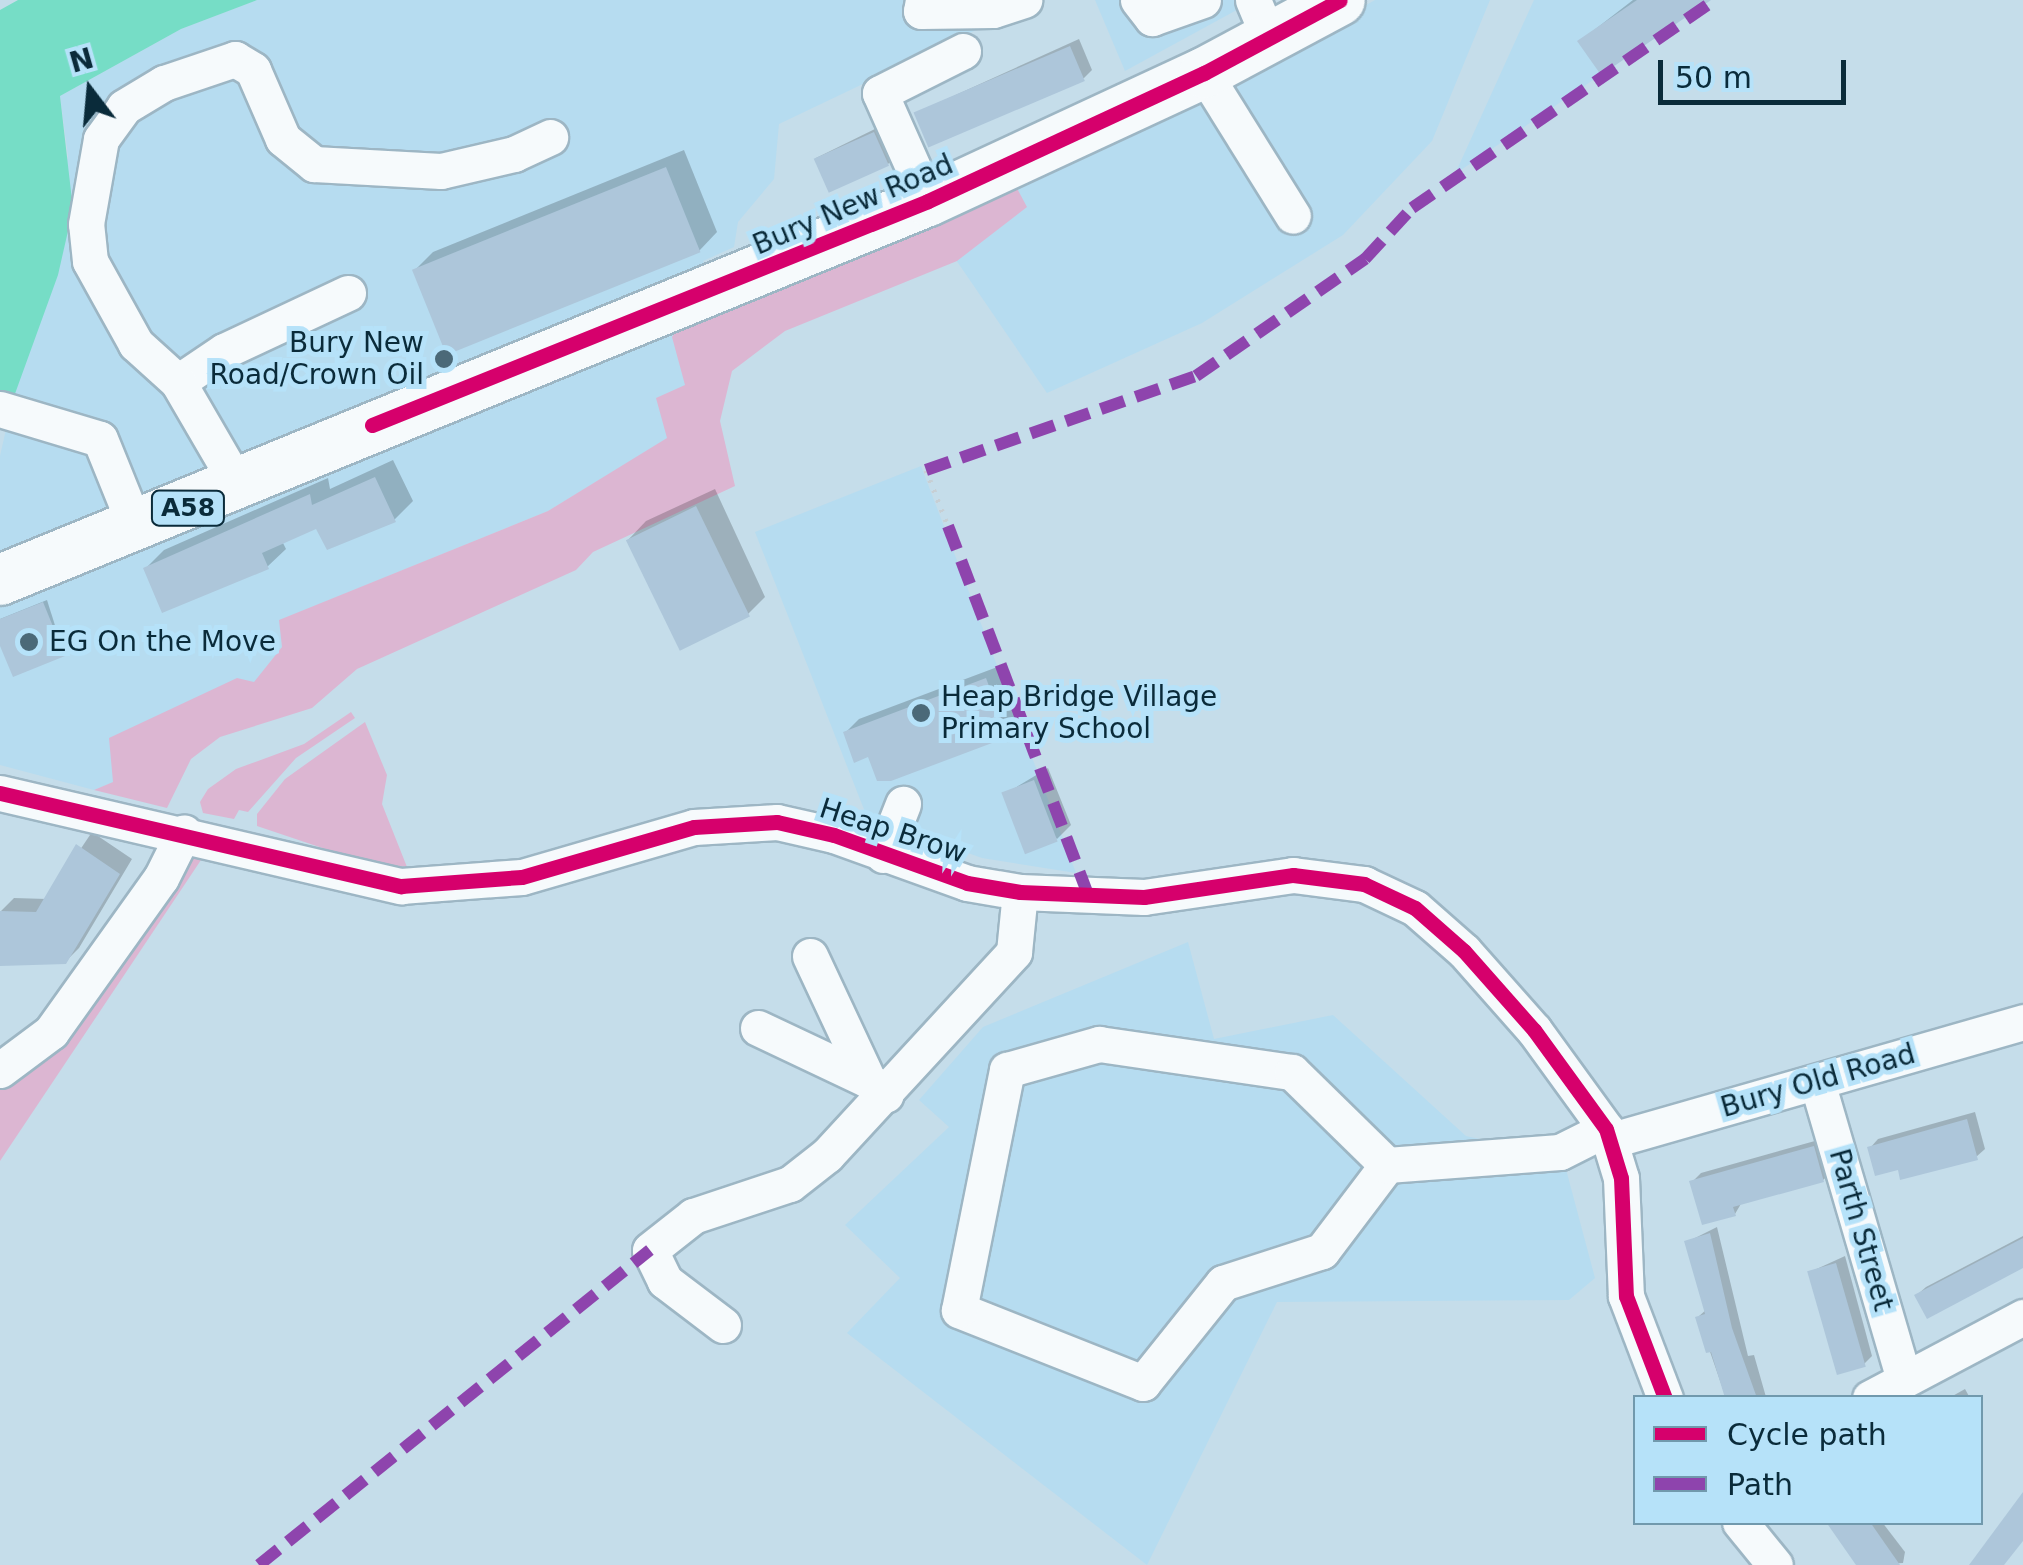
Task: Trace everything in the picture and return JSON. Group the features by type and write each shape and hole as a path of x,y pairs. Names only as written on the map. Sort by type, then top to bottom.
{"highway":[{"name":"Bury New Road","path":"0,580 239,487 372,425 928,201 1204,73 1261,19 1340,0"}],"street":[{"path":"923,0 921,10 970,11 1024,0"},
{"path":"1138,0 1152,18 1203,0"},
{"path":"928,201 880,93 963,51"},
{"path":"239,487 178,382 136,344 90,261 86,224 100,138 124,107 164,83 235,59 253,70 283,139 314,164 442,171 514,154 550,137"},
{"path":"1204,73 1293,216"},
{"path":"178,382 224,352 348,293"},
{"path":"7,410 100,439 136,528"},
{"name":"Heap Brow","path":"0,792 184,832 400,886 522,877 694,827 736,822 777,822 1020,892 1144,896 1293,874 1364,884 1414,908 1464,951 1534,1030 1609,1134"},
{"path":"883,855 903,804"},
{"path":"0,1070 51,1032 161,878 184,832"},
{"path":"723,1325 664,1282 650,1250 714,1206 790,1184 877,1088 1014,952 1020,892"},
{"path":"810,956 877,1088"},
{"name":"Bury Old Road","path":"1387,1165 1560,1152 1609,1134 1817,1082 2023,1022"},
{"path":"758,1028 877,1088"},
{"path":"1100,1044 1292,1072 1387,1165 1322,1251 1223,1282 1143,1383 960,1310 1007,1070 1100,1044"},
{"name":"Parth Street","path":"1817,1082 1904,1379"},
{"path":"1609,1134 1626,1296 1664,1395"},
{"path":"1875,1395 2023,1318"},
{"path":"1742,1525 1774,1565"}],"path":[{"path":"926,470 948,526"}],"shaded area":[{"path":"18,0 257,0 181,29 60,96 73,209 58,275 12,402 0,400 0,10"},
{"path":"257,0 1039,0 779,124 774,179 738,222 734,247 703,261 722,303 668,438 548,511 280,620 282,647 254,683 114,782 94,790 0,765 0,456 68,156 60,96 181,29"},
{"path":"1095,0 1255,0 1125,71"},
{"path":"1375,0 1490,0 1432,141 1343,235 1202,323 1047,393 928,219 1259,67"},
{"path":"1534,0 1711,0 1455,174"},
{"path":"1013,181 1027,207 957,261 785,331 732,371 720,421 735,486 593,552 576,570 357,669 312,708 220,737 191,759 167,808 94,790 113,782 109,738 237,678 254,682 282,647 279,620 548,511 667,438 656,398 685,385 672,337 681,323"},
{"name":"Heap Bridge Village Primary School","path":"921,466 1076,873 982,858 867,817 755,532"},
{"path":"351,712 355,718 296,758 248,812 239,810 234,819 203,813 200,802 208,789 236,769 304,744"},
{"path":"365,722 387,775 382,804 407,867 361,861 257,826 257,814 285,779"},
{"path":"190,856 201,860 0,1161 0,1080"},
{"path":"1188,942 1214,1039 1333,1015 1466,1136 1563,1158 1595,1278 1569,1300 1277,1302 1147,1565 847,1333 900,1278 845,1225 949,1127 919,1100 983,1027"}],"building":[{"path":"1637,0 1711,0 1601,75 1577,41"},
{"path":"1070,46 1085,81 928,147 914,112"},
{"path":"874,132 889,166 829,193 814,159"},
{"path":"666,167 700,252 446,355 412,270"},
{"path":"375,477 396,522 327,550 316,529 262,553 269,569 162,613 143,568 310,494 312,505"},
{"path":"696,506 750,617 680,651 626,540"},
{"path":"43,602 65,656 13,677 0,646 0,619"},
{"path":"986,678 1008,737 891,781 877,781 868,757 854,763 843,732"},
{"path":"1034,780 1058,842 1025,854 1001,793"},
{"path":"76,844 120,874 66,964 0,966 0,911 36,912"},
{"path":"1967,1119 1978,1160 1900,1180 1898,1170 1875,1176 1867,1147"},
{"path":"1814,1146 1824,1182 1733,1207 1736,1216 1702,1225 1689,1181"},
{"path":"1710,1233 1732,1328 1756,1395 1724,1395 1695,1317 1705,1314 1684,1241"},
{"path":"2023,1238 2023,1268 1927,1319 1914,1295"},
{"path":"1836,1263 1866,1367 1837,1375 1807,1271"},
{"path":"2023,1492 2023,1541 2004,1565 1969,1565"},
{"path":"1828,1525 1872,1525 1900,1565 1856,1565"}],"marked path":[{"path":"926,470 1196,376 1365,259 1412,208 1715,0"},
{"path":"948,526 1090,899"},
{"path":"259,1565 650,1250"}],"cycle path":[{"path":"372,425 928,201 1204,73 1340,0"},
{"path":"0,793 401,886 522,877 694,827 777,822 834,835 967,883 1020,892 1144,897 1293,875 1364,884 1415,908 1464,951 1534,1030 1606,1129 1621,1178 1626,1296 1664,1395"}],"place":[{"name":"Bury New Road/Crown Oil","path":"444,359"},
{"name":"EG On the Move","path":"29,642"},
{"name":"Heap Bridge Village Primary School","path":"921,713"}]}
